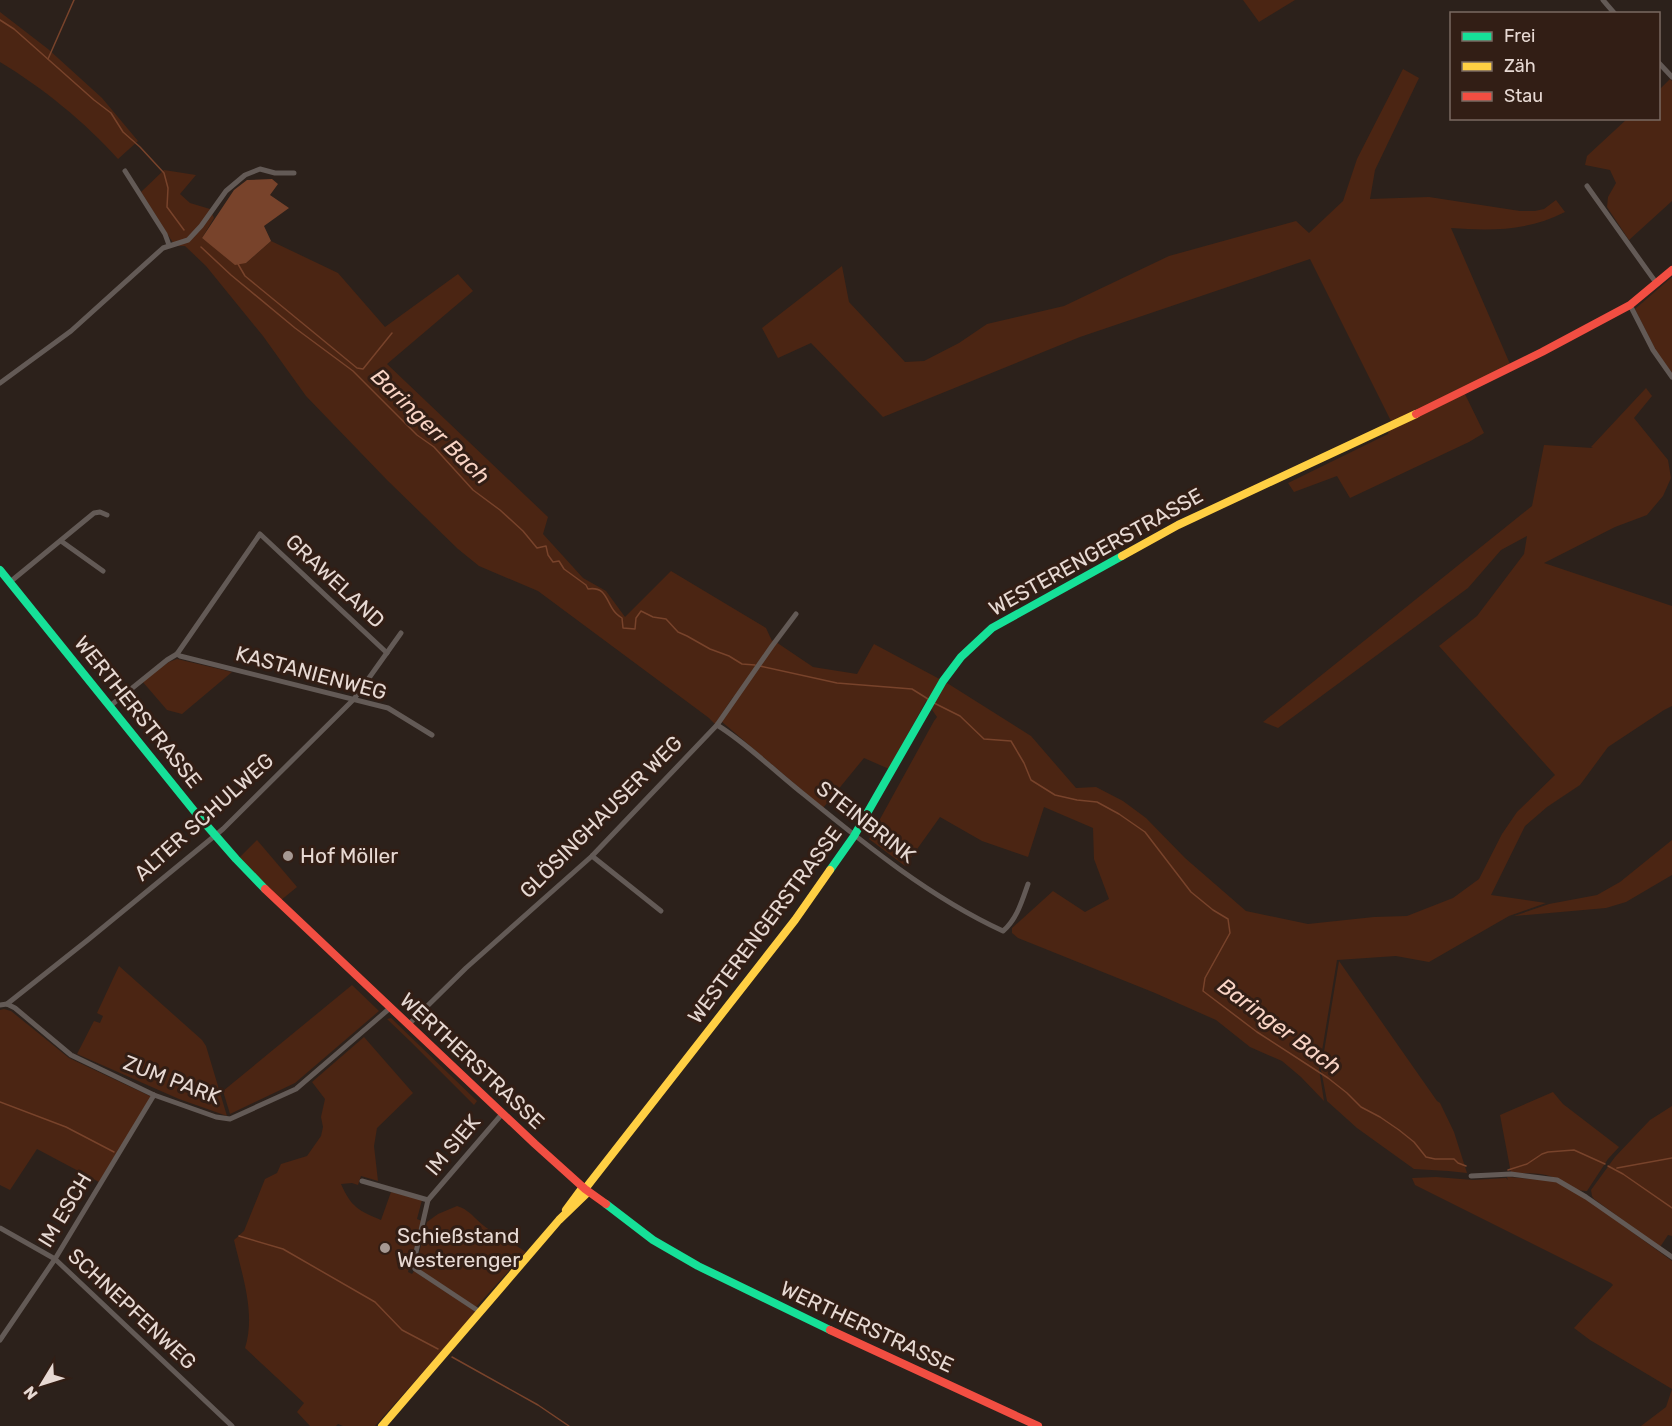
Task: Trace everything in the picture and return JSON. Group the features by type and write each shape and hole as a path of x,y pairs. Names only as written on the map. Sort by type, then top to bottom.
{"street":[{"path":"1603,0 1613,12"},
{"path":"1660,63 1672,77"},
{"path":"0,383 71,331 164,248 188,240 233,183 260,169 275,173 294,172"},
{"path":"124,171 165,234 169,245"},
{"path":"1587,186 1657,284"},
{"name":"WESTERENGERSTRASSE","path":"382,1426 586,1189 795,920 854,836 943,681 961,657 992,628 1178,525 1542,352 1630,305 1672,270"},
{"path":"1630,305 1653,350 1672,377"},
{"path":"10,582 94,513 100,512 106,515"},
{"name":"GRAWELAND","path":"177,654 260,534 387,653"},
{"path":"61,542 103,571"},
{"name":"WERTHERSTRASSE","path":"0,570 215,835 260,884 502,1113 586,1189 653,1240 698,1266 1038,1426"},
{"name":"GLÖSINGHAUSER WEG","path":"408,1025 466,968 592,856 717,725 796,614"},
{"name":"ALTER SCHULWEG","path":"7,1004 215,835 354,699 401,633"},
{"path":"110,706 177,654"},
{"name":"KASTANIENWEG","path":"177,654 388,708 432,735"},
{"name":"STEINBRINK","path":"717,725 903,873 981,921 1003,931 1009,926 1019,909 1028,884"},
{"path":"592,856 661,911"},
{"path":"0,1005 7,1004"},
{"name":"ZUM PARK","path":"7,1004 71,1055 154,1095 216,1117 230,1119 296,1089 390,1008"},
{"name":"IM ESCH","path":"0,1340 55,1259 154,1095"},
{"name":"IM SIEK","path":"362,1181 428,1200 502,1113"},
{"path":"1471,1176 1511,1174 1557,1180 1586,1197 1672,1257"},
{"path":"428,1200 413,1265 415,1269 480,1312"},
{"name":"SCHNEPFENWEG","path":"0,1228 55,1259 232,1426"}],"shaded area":[{"path":"1243,0 1295,0 1259,22"},
{"path":"0,12 48,49 102,98 138,141 118,159 63,106 0,62"},
{"path":"1403,69 1419,78 1375,170 1370,199 1429,197 1520,211 1544,209 1556,200 1565,212 1537,223 1509,228 1451,228 1510,364 1462,388 1484,433 1350,498 1337,476 1294,492 1288,483 1388,434 1391,421 1310,259 1080,337 883,417 811,343 778,358 762,328 842,266 849,302 905,362 924,361 959,343 987,324 1064,306 1169,256 1296,221 1309,233 1343,201 1357,159"},
{"path":"1670,79 1672,81 1672,201 1629,240 1607,207 1608,197 1616,183 1610,170 1585,165 1587,156 1626,120 1660,120 1660,89"},
{"path":"164,170 196,175 180,194 190,203 210,209 214,218 202,238 218,250 246,263 271,241 338,273 385,327 458,274 473,291 387,364 548,517 543,534 583,578 606,591 625,617 671,571 766,628 772,641 813,667 857,674 874,644 947,683 1031,736 1076,788 1096,787 1123,801 1146,818 1185,858 1246,911 1308,924 1407,916 1453,898 1479,879 1502,834 1517,812 1555,775 1439,646 1477,616 1524,554 1527,536 1501,550 1468,588 1278,728 1263,722 1532,506 1544,445 1593,448 1591,447 1646,388 1652,396 1634,418 1668,460 1671,478 1663,496 1647,515 1615,527 1544,563 1672,606 1672,706 1608,747 1580,785 1547,807 1525,826 1491,895 1546,903 1509,916 1429,962 1396,956 1337,960 1319,1069 1324,1101 1282,1061 1250,1047 1216,1020 1018,938 1012,933 1012,928 1053,891 1085,912 1109,899 1094,859 1093,828 1044,807 1028,857 982,841 940,817 905,866 869,839 937,717 926,701 889,769 864,758 823,808 721,721 737,697 733,697 715,724 538,591 479,566 458,549 387,480 306,396 263,336 206,266 185,246 175,246 141,192"},
{"path":"272,179 278,184 270,195 289,208 264,226 271,241 246,263 235,265 202,238 234,190 247,180"},
{"path":"1672,277 1672,373 1657,353 1635,309"},
{"path":"177,659 232,672 182,714 167,710 142,681"},
{"path":"257,840 297,887 280,901 239,858"},
{"path":"1672,840 1672,875 1626,902 1606,908 1514,916 1549,904 1597,895 1620,882"},
{"path":"1339,961 1440,1103 1454,1132 1467,1173 1414,1169 1357,1128 1327,1101 1321,1070"},
{"path":"119,966 202,1040 206,1046 227,1116 179,1099 77,1054 94,1021 100,1023 103,1016 97,1013"},
{"path":"352,985 379,1011 295,1083 230,1114 223,1091"},
{"path":"0,1010 11,1011 69,1058 152,1097 99,1182 37,1149 10,1190 0,1185"},
{"path":"391,1018 477,1101 474,1105 387,1019"},
{"path":"364,1037 413,1093 377,1128 374,1146 378,1181 361,1176 358,1185 341,1184 356,1207 381,1220 391,1192 422,1200 417,1219 422,1221 408,1272 412,1274 414,1271 476,1312 375,1426 338,1424 336,1426 310,1426 297,1412 304,1403 245,1348 248,1335 248,1308 234,1240 244,1231 265,1179 277,1173 281,1164 307,1156 321,1136 323,1127 321,1117 325,1099 312,1082"},
{"path":"1553,1092 1563,1104 1619,1147 1608,1159 1587,1191 1582,1191 1546,1175 1511,1173 1500,1115"},
{"path":"1672,1106 1672,1236 1668,1235 1660,1247 1594,1199 1591,1190 1615,1157 1650,1120"},
{"path":"1507,1177 1555,1181 1588,1200 1672,1261 1672,1389 1574,1328 1613,1285 1611,1283 1415,1185 1412,1178 1473,1180 1506,1178 1508,1180"},
{"path":"457,1206 467,1211 488,1229 526,1252 476,1307 417,1266 427,1222 438,1214"},
{"path":"1672,1389 1672,1426 1641,1426 1666,1407"}],"waterway":[{"path":"48,59 74,0"},
{"path":"0,20 14,29 111,113 123,132 164,173 168,188 167,207 184,230"},
{"name":"Baringerr Bach","path":"201,247 295,328 353,371 417,435 434,447 473,490 500,510 523,531 537,548 546,546 553,562 559,561 564,569 588,589 602,592 615,612 622,618 623,628 635,629 636,618 641,611 653,617 666,619 678,632 710,649 742,664 755,665"},
{"path":"238,264 245,276 357,368 363,369 392,333"},
{"path":"760,666 837,683 912,689 928,699"},
{"name":"Baringer Bach","path":"934,703 960,716 984,739 1011,741 1031,780 1055,795 1097,802 1145,832 1191,892 1228,919 1230,933 1205,978 1203,991 1257,1032 1328,1078 1361,1107 1399,1130 1414,1142 1426,1157 1454,1159 1466,1166"},
{"path":"0,1102 66,1127 114,1152"},
{"name":"Baringer Bach","path":"1508,1170 1527,1164 1548,1152 1574,1150 1605,1164"},
{"path":"1617,1168 1672,1158"},
{"name":"Baringer Bach","path":"1608,1166 1672,1208"},
{"path":"239,1236 283,1249 375,1302 402,1330 438,1349"},
{"path":"452,1357 538,1405 569,1426"}],"traffic: fast":[{"path":"830,870 854,836 943,681 961,657 992,628 1122,556"},
{"path":"0,570 195,812 265,889"},
{"path":"606,1204 653,1240 698,1266 830,1330"}],"traffic: slow":[{"path":"1122,556 1178,525 1416,414"},
{"path":"585,1189 795,920 830,870"},
{"path":"566,1210 583,1187"},
{"path":"382,1426 559,1220 588,1192"}],"traffic: jam":[{"path":"1416,414 1542,352 1630,305 1672,270"},
{"path":"265,889 535,1144 585,1189 606,1204"},
{"path":"830,1330 1038,1426"}],"place":[{"name":"Hof Möller","path":"288,856"},
{"name":"Schießstand Westerenger","path":"385,1248"}]}
